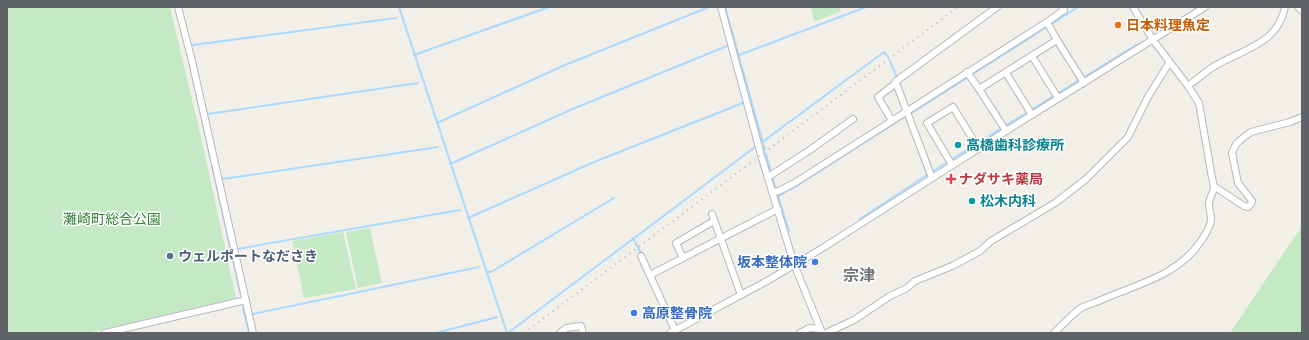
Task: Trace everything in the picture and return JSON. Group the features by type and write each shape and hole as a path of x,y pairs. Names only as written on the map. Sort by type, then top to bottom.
{"street":[{"path":"178,7 194,68 253,333"},
{"path":"721,7 757,140 776,192 778,208 794,264 821,331"},
{"path":"892,121 878,97 997,7"},
{"path":"1133,7 1152,40 1188,86 1199,103 1212,178 1215,187 1244,206 1248,207 1252,204 1252,201 1238,183 1232,153 1236,144 1244,136 1251,132 1302,118"},
{"path":"641,256 672,332 741,295 872,217 931,174 976,145 1205,7"},
{"path":"1188,86 1212,68 1269,37 1276,29 1283,16 1285,7"},
{"path":"1298,7 1302,11"},
{"path":"776,192 796,182 908,110 969,75 1048,24 1065,8"},
{"path":"1048,24 1082,80"},
{"path":"979,89 1057,40"},
{"path":"1032,56 1056,96"},
{"path":"826,333 854,320 890,296 907,288 915,281 952,266 980,251 991,241 1061,198 1085,180 1128,137 1148,97 1169,62"},
{"path":"1006,73 1030,112"},
{"path":"893,75 908,110 931,174"},
{"path":"969,75 1004,129"},
{"path":"950,162 927,123 953,107 976,145"},
{"path":"771,175 810,150 853,119"},
{"path":"1054,333 1081,308 1162,276 1178,265 1196,249 1208,230 1211,219 1209,202 1215,187"},
{"path":"650,275 778,208"},
{"path":"712,214 741,295"},
{"path":"683,258 676,243 714,221"},
{"path":"105,333 246,300"},
{"path":"560,333 566,328 581,326 584,333"},
{"path":"800,333 809,328 821,331"}],"green space":[{"name":"灘崎町総合公園","path":"7,7 170,7 203,146 236,298 87,333 7,333"},
{"path":"811,7 839,7 841,11 816,21 814,20"},
{"path":"1302,226 1302,333 1230,333"},
{"path":"370,228 382,283 358,288 346,232"},
{"path":"343,232 356,289 304,298 292,241"}],"waterway":[{"path":"399,7 507,333"},
{"path":"414,55 549,7"},
{"path":"437,123 565,65 709,7"},
{"path":"725,7 765,150"},
{"path":"739,55 866,7"},
{"path":"910,114 1078,7"},
{"path":"193,45 396,18"},
{"path":"1154,35 1163,29"},
{"path":"860,219 933,171 1136,45"},
{"path":"450,164 575,108 727,46"},
{"path":"761,143 884,52 888,57"},
{"path":"890,61 897,78"},
{"path":"208,114 418,83"},
{"path":"194,84 240,292"},
{"path":"468,218 594,162 743,103"},
{"path":"778,196 798,185 906,116"},
{"path":"223,179 438,147"},
{"path":"508,333 755,147"},
{"path":"766,154 776,190"},
{"path":"778,196 789,231"},
{"path":"487,272 491,272 614,198"},
{"path":"237,249 460,210"},
{"path":"633,238 641,253"},
{"path":"253,314 479,267"},
{"path":"243,308 249,333"},
{"path":"436,333 497,317"}],"railway":[{"path":"524,333 958,7"}],"place":[{"name":"日本料理魚定","path":"1118,25"},
{"name":"高橋歯科診療所","path":"958,145"},
{"name":"ナダサキ薬局","path":"951,179"},
{"name":"松木内科","path":"972,201"},
{"name":"ウェルポートなださき","path":"170,256"},
{"name":"坂本整体院","path":"815,262"},
{"name":"高原整骨院","path":"634,313"}],"district":[{"name":"宗津","path":"859,275"}]}
